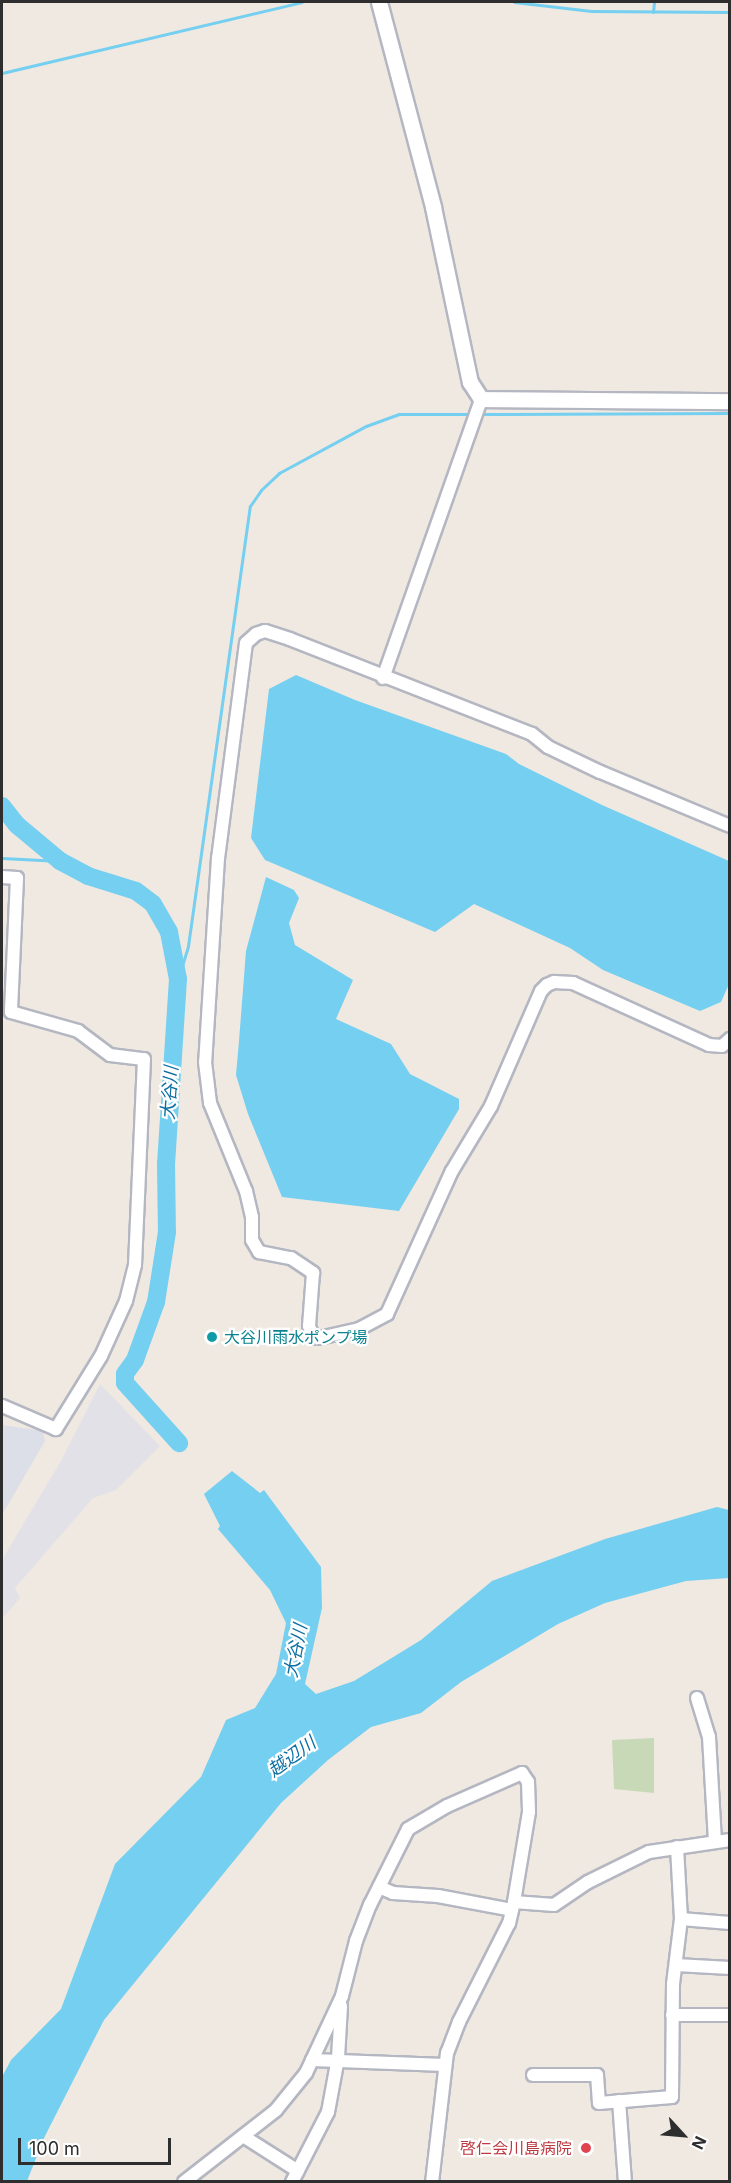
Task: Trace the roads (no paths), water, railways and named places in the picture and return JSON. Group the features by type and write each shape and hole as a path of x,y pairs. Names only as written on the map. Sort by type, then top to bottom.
{"street":[{"path":"379,2 433,207 470,382 481,399"},
{"path":"481,399 729,401"},
{"path":"383,678 481,399"},
{"path":"729,826 600,772 548,747 532,734 266,631 246,643 218,858 205,1062 210,1103 246,1191 252,1217 252,1240 259,1252 291,1258 313,1273 309,1326 313,1337 337,1336 359,1329 387,1314 452,1171 492,1106 541,991 548,985 554,982 573,983 709,1046 722,1046 729,1039"},
{"path":"2,877 17,878 11,1012 78,1031 110,1055 144,1059 135,1265 126,1301 101,1356 56,1429 2,1406"},
{"path":"697,1698 709,1737 715,1842"},
{"path":"243,2136 295,2176 328,2112 338,2058 342,1996 356,1941 399,1843 419,1820 522,1773 528,1782 529,1812 513,1906 459,2022 445,2065 432,2181"},
{"path":"379,1887 393,1893 438,1896 513,1906 554,1905 588,1882 649,1852 729,1840"},
{"path":"533,2075 597,2075 599,2103 672,2097 672,2015 681,1919 677,1847"},
{"path":"681,1919 729,1923"},
{"path":"675,1965 729,1968"},
{"path":"186,2181 288,2098 312,2060 342,1996"},
{"path":"672,2015 729,2015"},
{"path":"312,2060 338,2058 445,2065"},
{"path":"619,2101 625,2181"}],"water":[{"path":"296,675 355,700 506,754 519,764 602,805 729,861 729,984 721,1002 700,1011 603,970 570,948 474,904 435,932 265,860 251,838 269,689"},
{"path":"266,877 294,890 299,898 289,923 295,945 353,980 336,1019 391,1044 410,1074 459,1099 459,1109 399,1211 282,1197 248,1114 236,1075 246,951"},
{"name":"越辺川","path":"232,1471 260,1493 264,1490 321,1567 322,1608 305,1684 316,1694 354,1681 421,1640 492,1581 605,1539 717,1507 729,1510 729,1578 686,1581 605,1603 558,1624 461,1682 421,1713 371,1727 328,1760 281,1803 104,2020 45,2136 27,2181 2,2181 2,2077 11,2060 61,2009 115,1864 201,1777 226,1720 255,1708 276,1674 286,1623 270,1590 218,1529 220,1526 204,1494"}],"waterway":[{"path":"2,73 302,2"},
{"path":"514,2 591,11 730,12"},
{"path":"653,12 654,2"},
{"path":"479,414 730,413"},
{"path":"178,979 188,946 250,506 261,490 279,473 366,426 399,414 473,414"},
{"name":"大谷川","path":"2,806 17,825 60,861 88,876 136,891 153,904 169,932 178,979 166,1164 167,1232 156,1302 135,1360 125,1374 125,1383 179,1443"},
{"path":"2,858 60,861"}],"place":[{"name":"大谷川雨水ポンプ場","path":"212,1337"},
{"name":"啓仁会川島病院","path":"586,2148"}]}
